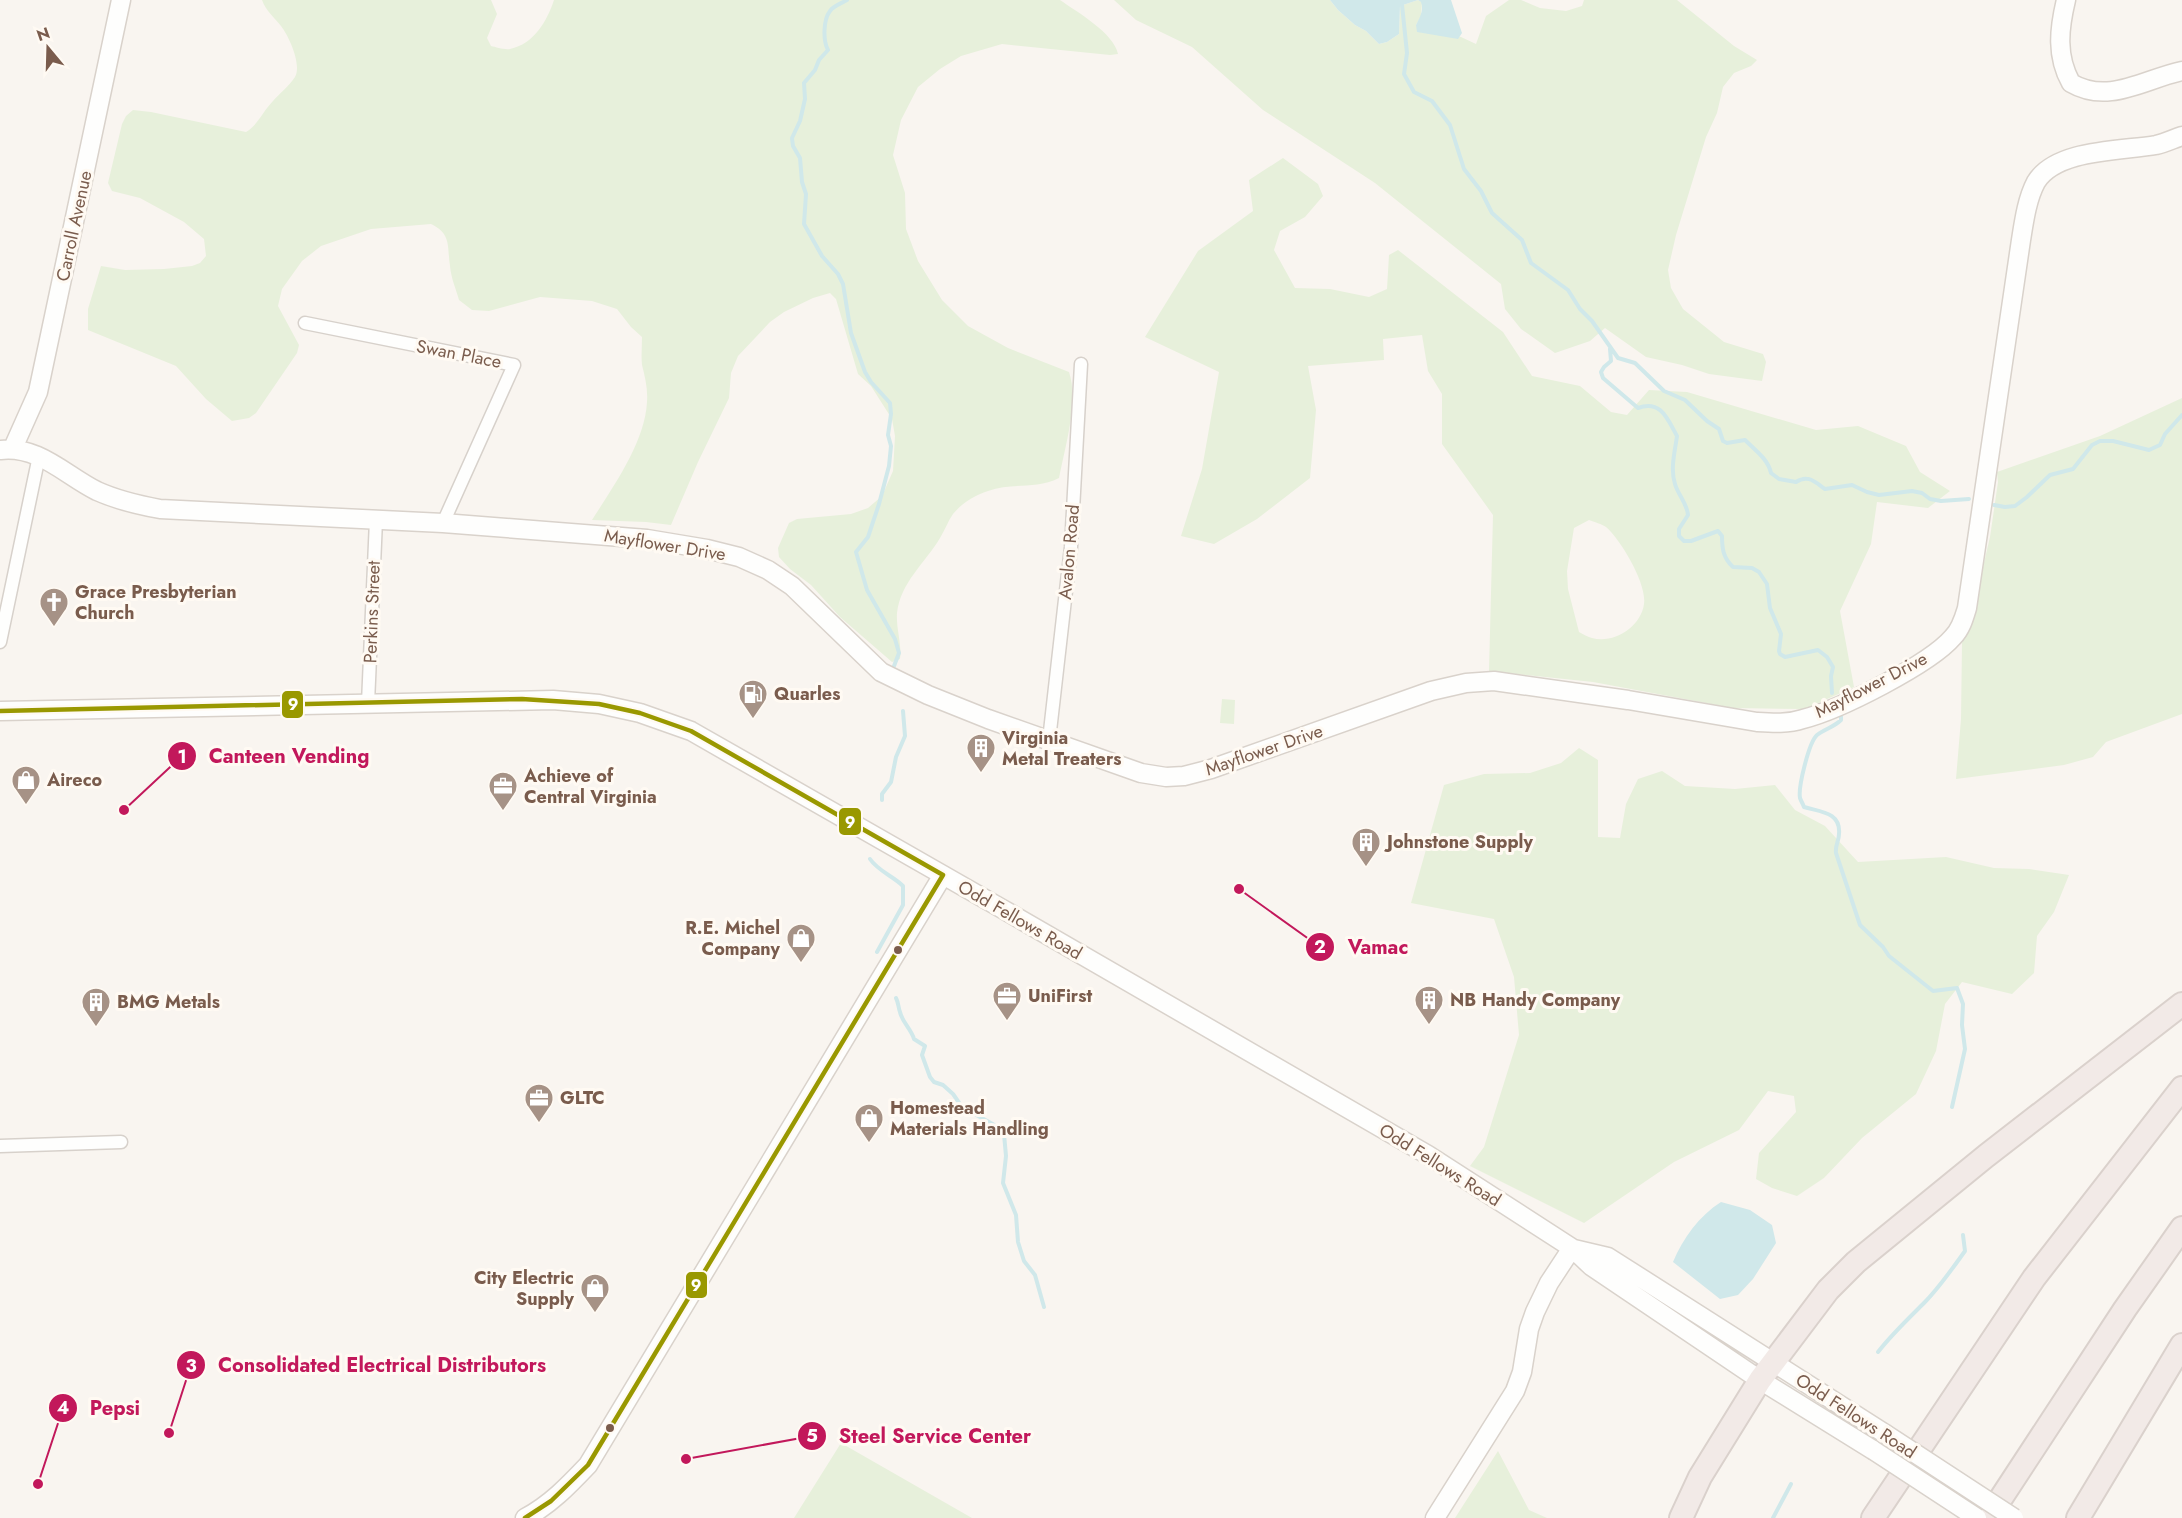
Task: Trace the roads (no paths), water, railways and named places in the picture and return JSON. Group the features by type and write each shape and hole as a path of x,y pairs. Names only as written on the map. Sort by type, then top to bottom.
{"highway":[{"path":"1681,1518 1700,1477 1766,1371 1828,1290 1856,1262 1986,1156 2182,1004"},
{"path":"1873,1518 2034,1278 2182,1088"},
{"path":"1988,1518 2125,1309 2182,1228"},
{"path":"2078,1518 2182,1345"}],"street":[{"name":"Carroll Avenue","path":"6,449 38,392 121,0"},
{"path":"2066,0 2060,23 2059,43 2064,69 2071,84 2091,92 2110,92 2182,71"},
{"name":"Mayflower Drive","path":"6,449 39,456 96,490 129,503 180,510 443,523 647,539 739,557 768,570 792,586 881,672 928,695 1049,740 1141,773 1166,777 1184,776 1211,769 1431,691 1466,682 1494,681 1778,724 1804,719 1842,705 1887,681 1942,648 1961,626 1967,608 2021,240 2026,212 2036,183 2050,168 2066,160 2082,155 2158,144 2182,136"},
{"name":"Swan Place","path":"304,323 514,365 443,523"},
{"name":"Avalon Road","path":"1049,740 1071,546 1081,364"},
{"path":"0,642 39,456"},
{"name":"Perkins Street","path":"368,703 376,520"},
{"name":"Odd Fellows Road","path":"0,711 554,700 599,704 640,714 691,731 1428,1155 1572,1248 1591,1266 1766,1371 1884,1433 2014,1518"},
{"path":"525,1518 540,1510 588,1465 943,875"},
{"path":"0,1146 121,1142"},
{"path":"1436,1518 1515,1391 1522,1372 1529,1329 1535,1312 1549,1283 1572,1248"},
{"name":"Odd Fellows Road","path":"1766,1371 1873,1450 1977,1518"}],"water":[{"path":"1330,0 1418,0 1400,6 1399,34 1379,44 1338,10"},
{"path":"1418,0 1451,0 1462,33 1458,39 1417,32 1416,25 1422,8"},
{"path":"1721,1202 1750,1210 1772,1225 1776,1243 1753,1279 1738,1295 1720,1299 1673,1262 1692,1228"}],"waterway":[{"path":"847,0 833,8 826,20 825,41 828,50 804,83 805,99 800,121 792,138 793,146 800,158 802,182 806,194 804,224 822,256 838,274 843,284 851,333 865,372 890,403 889,466 868,537 856,552 867,590 895,639 899,653 894,666"},
{"path":"1402,5 1407,53 1404,74 1414,92 1432,101 1450,125 1464,169 1481,191 1492,213 1522,240 1531,263 1568,290 1618,358 1635,363 1664,391 1685,400 1719,429 1723,441 1727,443 1745,440 1764,459 1771,473 1779,479 1796,482 1808,479 1825,489 1852,485 1879,495 1912,491 1941,501 1969,499"},
{"path":"1610,349 1611,361 1601,372 1603,378 1638,408 1652,406 1662,412 1677,436 1673,472 1676,488 1688,515 1679,529 1679,536 1684,541 1691,541 1718,531 1722,536 1723,549 1730,564 1733,567 1752,568 1759,572 1767,584 1770,608 1781,634 1780,654 1785,657 1818,650 1827,657 1833,667 1832,693"},
{"path":"1994,505 2015,506 2050,475 2073,469 2092,445 2100,441 2113,441 2149,450 2160,445 2165,434 2182,415"},
{"path":"882,800 882,794 891,782 896,757 905,736 903,711"},
{"path":"1841,716 1841,720 1814,739 1805,765 1800,798 1804,807 1828,814 1837,821 1839,834 1836,853 1860,925 1889,956 1933,991 1957,988 1963,1004 1962,1025 1965,1049 1952,1107"},
{"path":"870,859 903,886 903,905 877,952"},
{"path":"896,998 901,1016 914,1039 925,1046 922,1055 930,1077 953,1094 962,1107 998,1127 1004,1134 1006,1156 1003,1183 1016,1215 1018,1242 1024,1261 1035,1275 1044,1307"},
{"path":"1878,1352 1930,1297 1955,1265 1965,1251 1963,1235"},
{"path":"1773,1518 1791,1484"}],"place":[{"name":"Grace Presbyterian Church","path":"54,628"},
{"name":"Quarles","path":"753,720"},
{"name":"Virginia Metal Treaters","path":"981,774"},
{"name":"Aireco","path":"26,806"},
{"name":"Canteen Vending","path":"124,810"},
{"name":"Achieve of Central Virginia","path":"503,812"},
{"name":"Johnstone Supply","path":"1366,868"},
{"name":"Vamac","path":"1239,889"},
{"name":"R.E. Michel Company","path":"801,964"},
{"name":"UniFirst","path":"1007,1022"},
{"name":"NB Handy Company","path":"1429,1026"},
{"name":"BMG Metals","path":"96,1028"},
{"name":"GLTC","path":"539,1124"},
{"name":"Homestead Materials Handling","path":"869,1144"},
{"name":"City Electric Supply","path":"595,1314"},
{"name":"Consolidated Electrical Distributors","path":"169,1433"},
{"name":"Steel Service Center","path":"686,1459"},
{"name":"Pepsi","path":"38,1484"}]}
